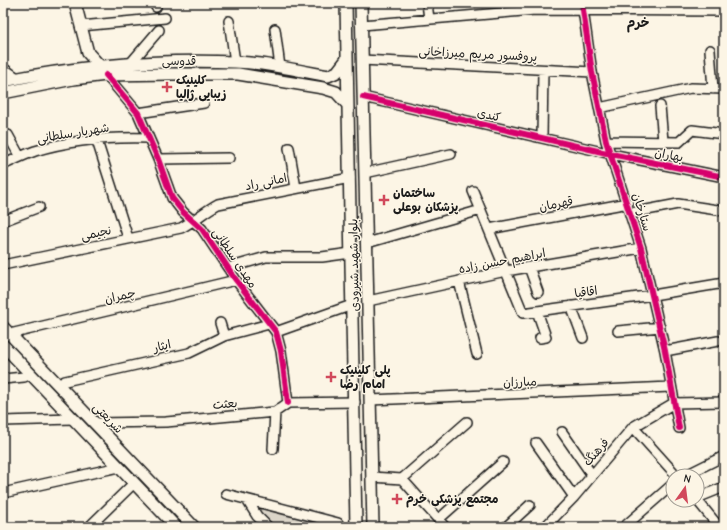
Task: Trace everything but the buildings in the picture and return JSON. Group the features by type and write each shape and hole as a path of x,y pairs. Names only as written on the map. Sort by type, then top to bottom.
{"main road":[{"path":"75,3 88,53 99,65"},
{"name":"بلوار شهید شیرودی","path":"346,3 356,527"},
{"name":"بلوار شهید شیرودی","path":"361,3 373,527"},
{"path":"82,67 88,53"},
{"path":"323,88 328,87 332,83 331,78 328,76 340,70 347,59"},
{"name":"قدوسی","path":"3,81 99,65 235,62 280,67 328,76"},
{"name":"قدوسی","path":"3,93 73,79 106,75 238,74 323,88 336,92 348,105"},
{"name":"شریعتی","path":"6,330 194,527"},
{"path":"3,345 134,483 171,526"}],"street":[{"path":"427,3 430,19"},
{"path":"362,25 430,19 535,6 582,6 724,11"},
{"name":"ستارخان","path":"582,6 592,72 606,141 628,203 653,295 679,428"},
{"path":"81,26 165,18"},
{"path":"229,21 235,62"},
{"path":"275,29 280,67"},
{"path":"130,64 159,30"},
{"path":"710,50 713,89"},
{"name":"پروفسور مریم میرزاخانی","path":"362,60 592,72"},
{"path":"3,68 17,78"},
{"path":"542,138 543,70"},
{"name":"مهدی سلطانی","path":"106,75 138,113 158,159 172,198 192,222 202,229 236,280 276,332 281,351 288,403"},
{"path":"599,108 692,88 724,89"},
{"name":"کندی","path":"363,97 611,154"},
{"path":"138,113 204,103"},
{"path":"660,106 663,142"},
{"path":"606,141 679,142 692,130 724,134"},
{"path":"8,135 20,157"},
{"name":"شهریار سلطانی","path":"3,165 34,152 63,144 123,137 148,138"},
{"path":"97,141 128,238"},
{"path":"289,148 296,188"},
{"path":"365,173 451,154"},
{"name":"بهاران","path":"611,154 724,177"},
{"path":"158,159 229,158"},
{"name":"امانی راد","path":"192,222 205,211 218,204 350,178"},
{"path":"473,191 506,271"},
{"name":"قهرمان","path":"489,230 628,203"},
{"path":"631,213 678,204 724,211"},
{"path":"3,221 39,207"},
{"path":"367,243 481,210"},
{"name":"نجیمی","path":"3,265 181,228 192,222"},
{"name":"ابراهیم حسن زاده","path":"368,301 529,266 641,248"},
{"path":"228,268 266,257 322,257 351,253"},
{"path":"529,266 538,292"},
{"name":"اقاقیا","path":"506,271 523,312 653,295 724,283"},
{"name":"چمران","path":"6,330 236,280"},
{"path":"459,281 477,354"},
{"path":"276,332 352,306"},
{"path":"571,306 583,338"},
{"path":"537,311 546,337 540,338"},
{"path":"220,323 224,336"},
{"name":"ایثار","path":"58,385 65,381 189,353 224,336 269,324"},
{"path":"618,331 660,326"},
{"path":"665,351 718,341"},
{"path":"3,379 24,377 31,374"},
{"name":"مبارزان","path":"370,400 671,388"},
{"path":"288,403 354,402"},
{"path":"674,404 724,402"},
{"name":"بعثت","path":"94,423 166,422 275,412 288,403"},
{"name":"فرهنگ","path":"545,527 574,497 634,427 674,404"},
{"path":"273,449 275,412"},
{"path":"3,422 73,419"},
{"path":"402,479 467,422"},
{"path":"634,427 670,468"},
{"path":"562,432 592,475"},
{"path":"536,443 574,497"},
{"path":"700,468 724,456"},
{"path":"439,519 503,462"},
{"path":"3,493 119,467"},
{"path":"372,477 402,479 445,527"},
{"path":"89,527 134,483"},
{"path":"705,495 724,486"},
{"path":"624,527 665,491"},
{"path":"226,494 338,523 337,527"},
{"path":"247,500 257,516 268,527"},
{"path":"506,527 530,505"},
{"path":"704,508 717,524 707,527"}],"shaded area":[{"path":"253,505 328,524 329,527 273,527"}],"cycle path":[{"path":"582,3 592,72 606,141 641,248 665,351 679,428"},
{"path":"106,75 138,113 158,159 172,198 183,212 202,229 236,280 276,332 281,351 288,403"},
{"path":"363,97 611,154 724,177"}],"place":[{"name":"کلینیک زیبایی ژالیا","path":"167,87"},
{"name":"ساختمان پزشکان بوعلی","path":"384,200"},
{"name":"پلی کلینیک امام رضا","path":"331,377"},
{"name":"مجتمع پزشکی خرم","path":"397,499"}],"district":[{"name":"خرم","path":"638,22"}]}
